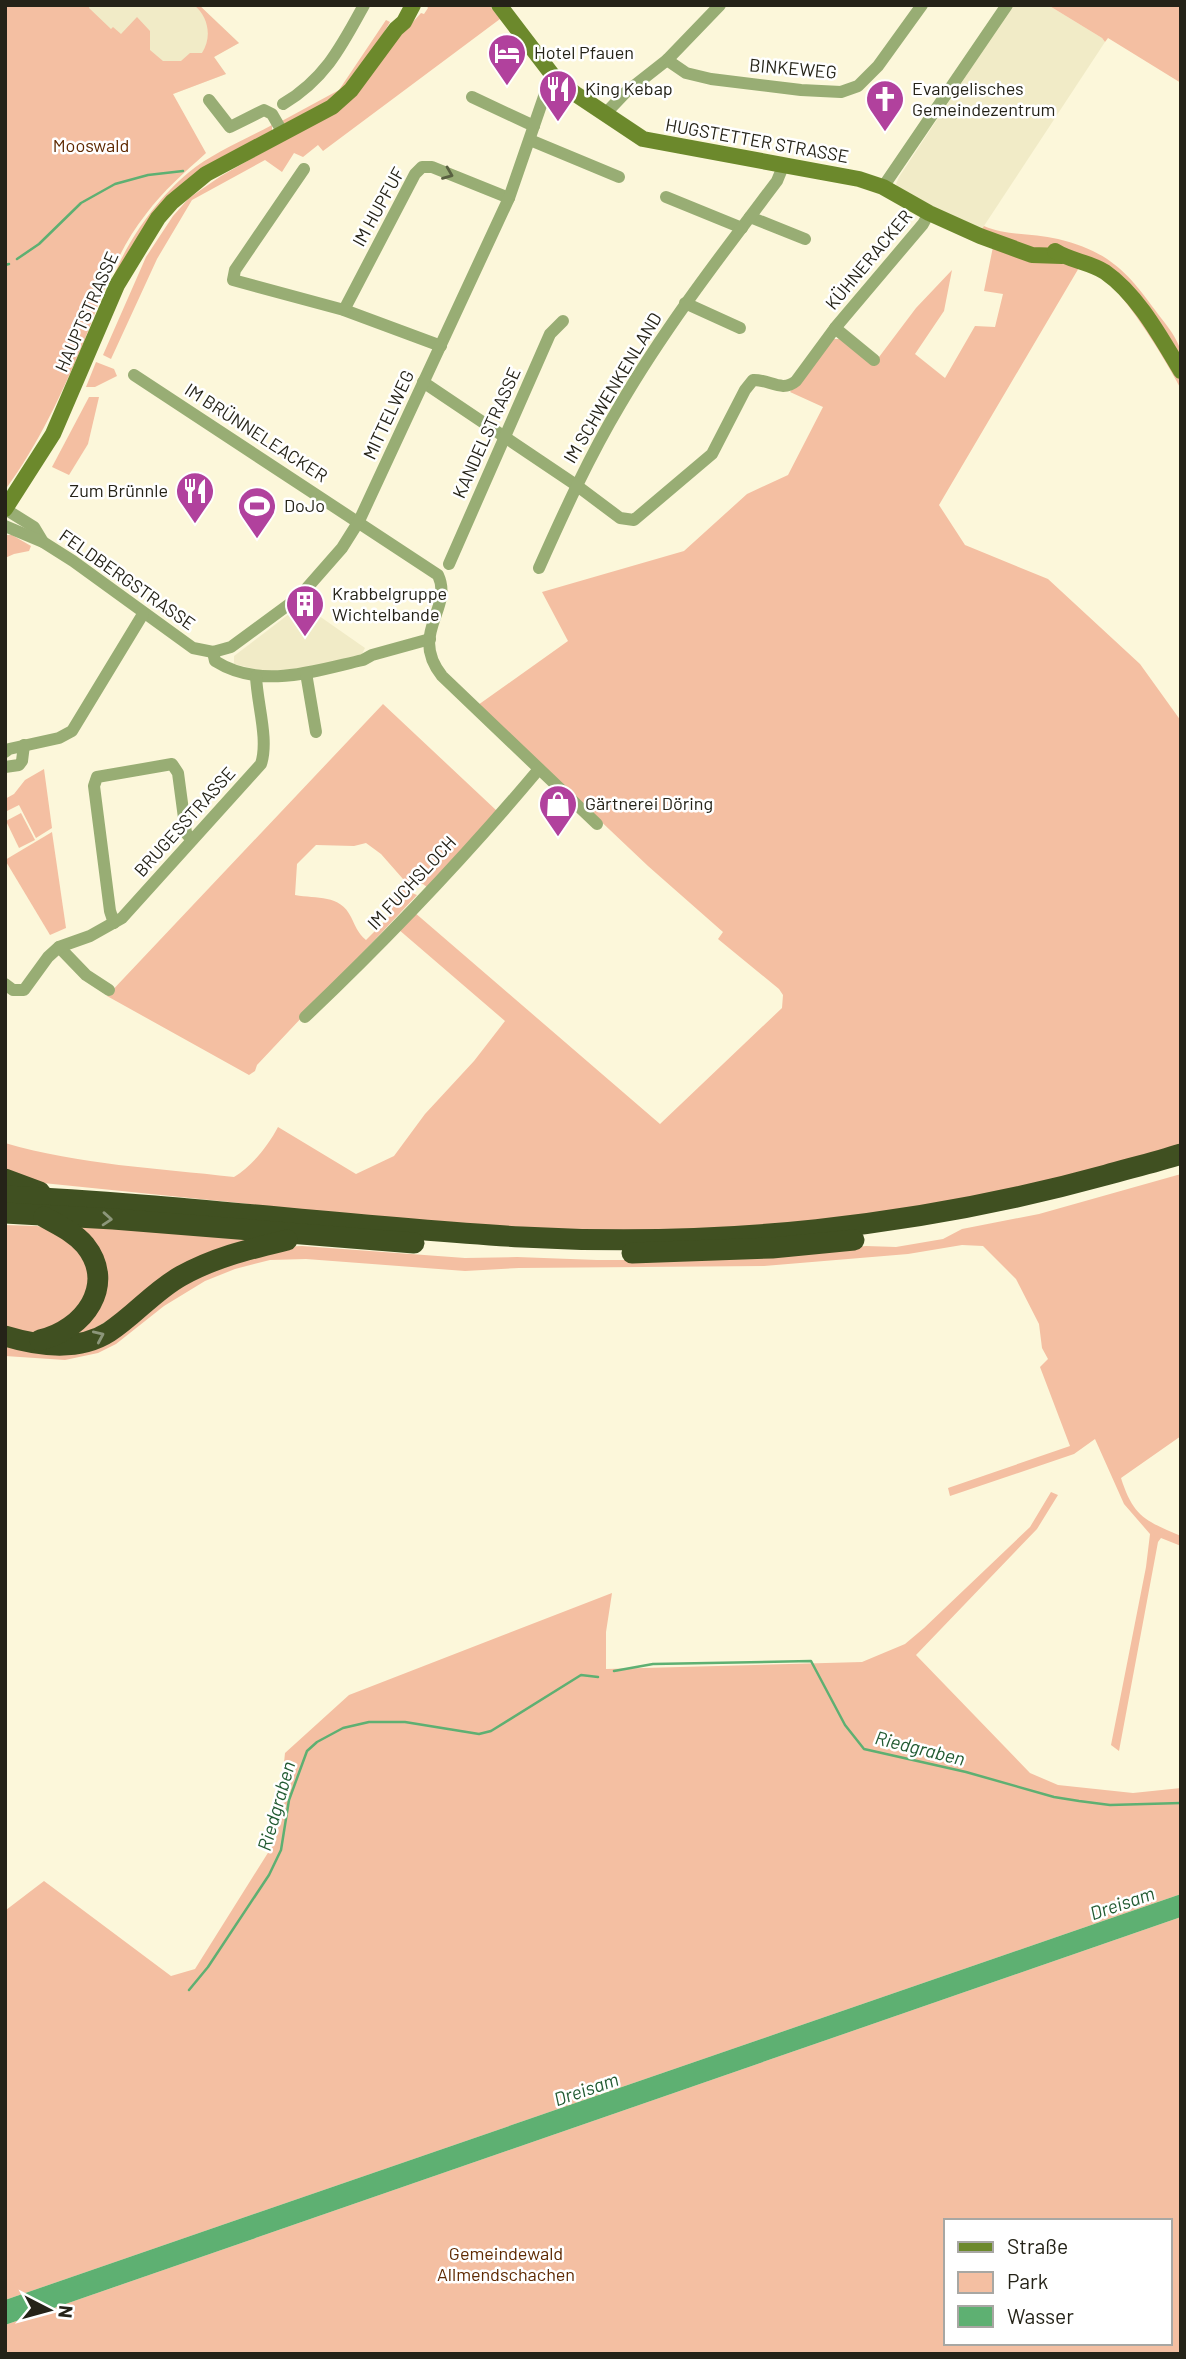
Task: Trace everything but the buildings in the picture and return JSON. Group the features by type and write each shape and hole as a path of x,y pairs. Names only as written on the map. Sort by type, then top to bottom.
{"highway":[{"path":"5,1196 525,1237 706,1237 849,1226 924,1216 1023,1196 1181,1154"},
{"path":"5,1213 471,1248 676,1253 818,1244 940,1228 1074,1198 1181,1168"},
{"path":"5,1179 55,1198"},
{"path":"32,1342 62,1334 74,1326 92,1304 97,1287 96,1269 85,1245 70,1231 39,1214"},
{"path":"5,1336 62,1345 101,1336 159,1290 206,1263 236,1252 303,1235"}],"street":[{"path":"283,104 305,91 328,66 364,5"},
{"name":"HAUPTSTRASSE","path":"396,29 397,15 402,5"},
{"name":"HAUPTSTRASSE","path":"5,509 38,460 75,385 128,264 172,201 206,174 331,107 351,90 404,22 413,5"},
{"name":"HUGSTETTER STRASSE","path":"499,5 554,77 643,139 859,179 883,187 929,213 979,236 1006,244 1034,244 1093,265 1116,281 1151,324 1181,371"},
{"path":"605,114 625,93 667,60 720,5"},
{"name":"BINKEWEG","path":"667,60 686,73 711,79 841,92 858,86 878,66 922,5"},
{"path":"883,187 1007,5"},
{"name":"MITTELWEG","path":"213,652 231,647 299,597 342,548 359,521 509,198 548,85 554,77"},
{"path":"472,97 534,126"},
{"path":"209,100 230,127 264,110 272,114 283,133"},
{"path":"530,140 619,177"},
{"name":"IM SCHWENKENLAND","path":"539,568 576,485 620,404 685,303 777,181 784,164"},
{"name":"IM HUPFUF","path":"344,310 415,174 422,167 432,167 509,198"},
{"path":"304,169 235,270 233,280 344,310 441,346"},
{"path":"666,197 742,228"},
{"name":"KÜHNERACKER","path":"576,485 620,518 634,520 712,454 745,390 753,380 782,387 790,385 929,213"},
{"path":"750,217 805,239"},
{"name":"IM SCHWENKENLAND","path":"685,303 740,328"},
{"name":"KANDELSTRASSE","path":"449,564 550,334 564,321"},
{"name":"KÜHNERACKER","path":"835,328 874,360"},
{"name":"IM BRÜNNELEACKER","path":"134,375 359,521"},
{"path":"423,382 576,485"},
{"name":"FELDBERGSTRASSE","path":"5,509 34,527 43,542"},
{"path":"359,521 438,575 443,596 433,619 429,639 433,664 442,676 597,824"},
{"name":"FELDBERGSTRASSE","path":"5,526 43,542 73,561 193,648 213,652 215,661 227,668 256,676 284,677 306,673 363,660 429,639"},
{"path":"5,752 9,748 59,738 72,731 143,614"},
{"path":"306,673 316,732"},
{"name":"BRUGESSTRASSE","path":"5,984 13,990 24,990 48,957 59,947 90,936 122,918 261,764 265,752 256,696 256,676"},
{"path":"5,767 19,765 24,746"},
{"path":"114,923 110,911 94,786 97,777 172,764 178,773 186,833 191,840"},
{"name":"IM FUCHSLOCH","path":"304,1017 428,892 539,769"},
{"path":"59,947 86,975 108,990"}],"shaded area":[{"path":"54,5 199,5 239,43 214,57 226,74 173,94"},
{"path":"1013,5 1048,5 1105,42 980,232 899,189 896,184"},
{"path":"302,604 365,648 361,656 302,670 271,673 234,664 234,656"}],"green space":[{"name":"Mooswald","path":"5,5 90,5 89,8 111,29 113,27 121,34 137,17 150,31 150,50 163,61 181,61 190,53 202,53 207,41 206,22 194,5 199,5 239,43 214,57 226,74 173,94 206,153 160,197 127,243 111,274 59,397 29,454 5,490"},
{"path":"426,5 489,5 500,19 323,151 318,145 303,157 294,153 282,172 265,160 192,200 157,259 111,359 103,355 146,257 173,216 189,198 221,176 305,128 404,27 421,13 424,14 428,8"},
{"path":"1048,5 1181,5 1181,83 1108,38 1105,42"},
{"path":"386,20 390,22 371,55 356,76 338,94 313,111 284,124 280,122 339,90"},
{"path":"272,125 272,133 201,171 113,278 135,235 176,183 207,159"},
{"path":"984,226 1058,239 1103,256 1134,284 1171,332 1181,350 1181,389 1156,345 1121,296 1100,276 1080,266 939,505 965,545 1048,579 1140,664 1181,721 1181,1148 965,1202 749,1229 540,1231 274,1210 249,1204 43,1183 5,1174 5,1143 90,1161 234,1177 259,1155 278,1127 356,1174 394,1156 425,1114 474,1061 505,1021 398,929 414,912 660,1124 782,1008 783,995 779,989 718,939 723,932 648,866 478,705 568,641 542,592 684,551 747,494 788,475 823,407 790,392 833,339 841,339 873,365 916,308 952,270 944,311 915,354 945,378 975,326 995,327 1003,294 984,291 995,237 980,232"},
{"path":"96,362 114,369 117,376 95,387 86,387"},
{"path":"89,397 99,397 88,444 69,475 52,467"},
{"path":"5,535 12,535 31,546 29,551 5,558"},
{"path":"383,704 497,811 428,888 403,879 381,854 366,843 354,846 316,845 297,864 295,895 327,899 341,904 366,940 393,913 391,907 401,889 417,895 249,1075 107,996"},
{"path":"44,769 52,828 36,838 19,805 7,811 5,799 14,794 25,780"},
{"path":"21,813 35,840 19,848 6,821"},
{"path":"52,832 66,928 50,935 5,860"},
{"path":"1181,1174 1181,1436 1121,1478 1130,1501 1142,1516 1181,1536 1181,1546 1161,1538 1158,1542 1119,1751 1111,1745 1150,1534 1124,1504 1095,1439 1074,1454 950,1496 948,1488 1070,1446 1040,1367 1048,1359 1042,1348 1039,1324 1016,1279 983,1246 962,1245 908,1254 764,1266 465,1271 306,1259 270,1260 235,1269 205,1281 164,1306 116,1344 98,1353 65,1360 5,1356 5,1341 69,1348 179,1281 279,1247 302,1246 465,1258 673,1260 795,1254 866,1246 896,1247 943,1239 962,1229 1039,1214"},
{"path":"59,1222 267,1240 135,1305 74,1340 100,1284"},
{"path":"5,1225 37,1226 58,1231 87,1260 90,1285 67,1325 28,1335 5,1328"},
{"path":"1051,1492 1058,1495 1037,1529 916,1655 1030,1773 1058,1785 1133,1793 1181,1788 1181,1894 5,2300 6,1910 44,1881 171,1976 195,1969 276,1840 285,1753 349,1695 612,1593 606,1632 606,1669 862,1662 905,1644 924,1628 1030,1527"},
{"name":"Gemeindewald Allmendschachen","path":"1181,1917 1181,2354 5,2354 5,2325"}],"water":[{"name":"Dreisam","path":"1181,1894 1181,1917 5,2325 5,2300"}],"waterway":[{"path":"17,259 39,244 81,203 115,184 148,175 183,171"},
{"path":"5,265 9,264"},
{"name":"Riedgraben","path":"614,1671 653,1664 811,1661 845,1725 864,1749 966,1772 1054,1797 1110,1805 1181,1803"},
{"name":"Riedgraben","path":"189,1990 208,1967 269,1875 281,1850 289,1800 307,1751 317,1742 343,1728 369,1722 405,1722 479,1734 491,1731 581,1675 598,1677"}],"place":[{"name":"Hotel Pfauen","path":"507,87"},
{"name":"King Kebap","path":"558,123"},
{"name":"Evangelisches Gemeindezentrum","path":"885,133"},
{"name":"Zum Brünnle","path":"195,525"},
{"name":"DoJo","path":"257,540"},
{"name":"Krabbelgruppe Wichtelbande","path":"305,638"},
{"name":"Gärtnerei Döring","path":"558,838"}]}
